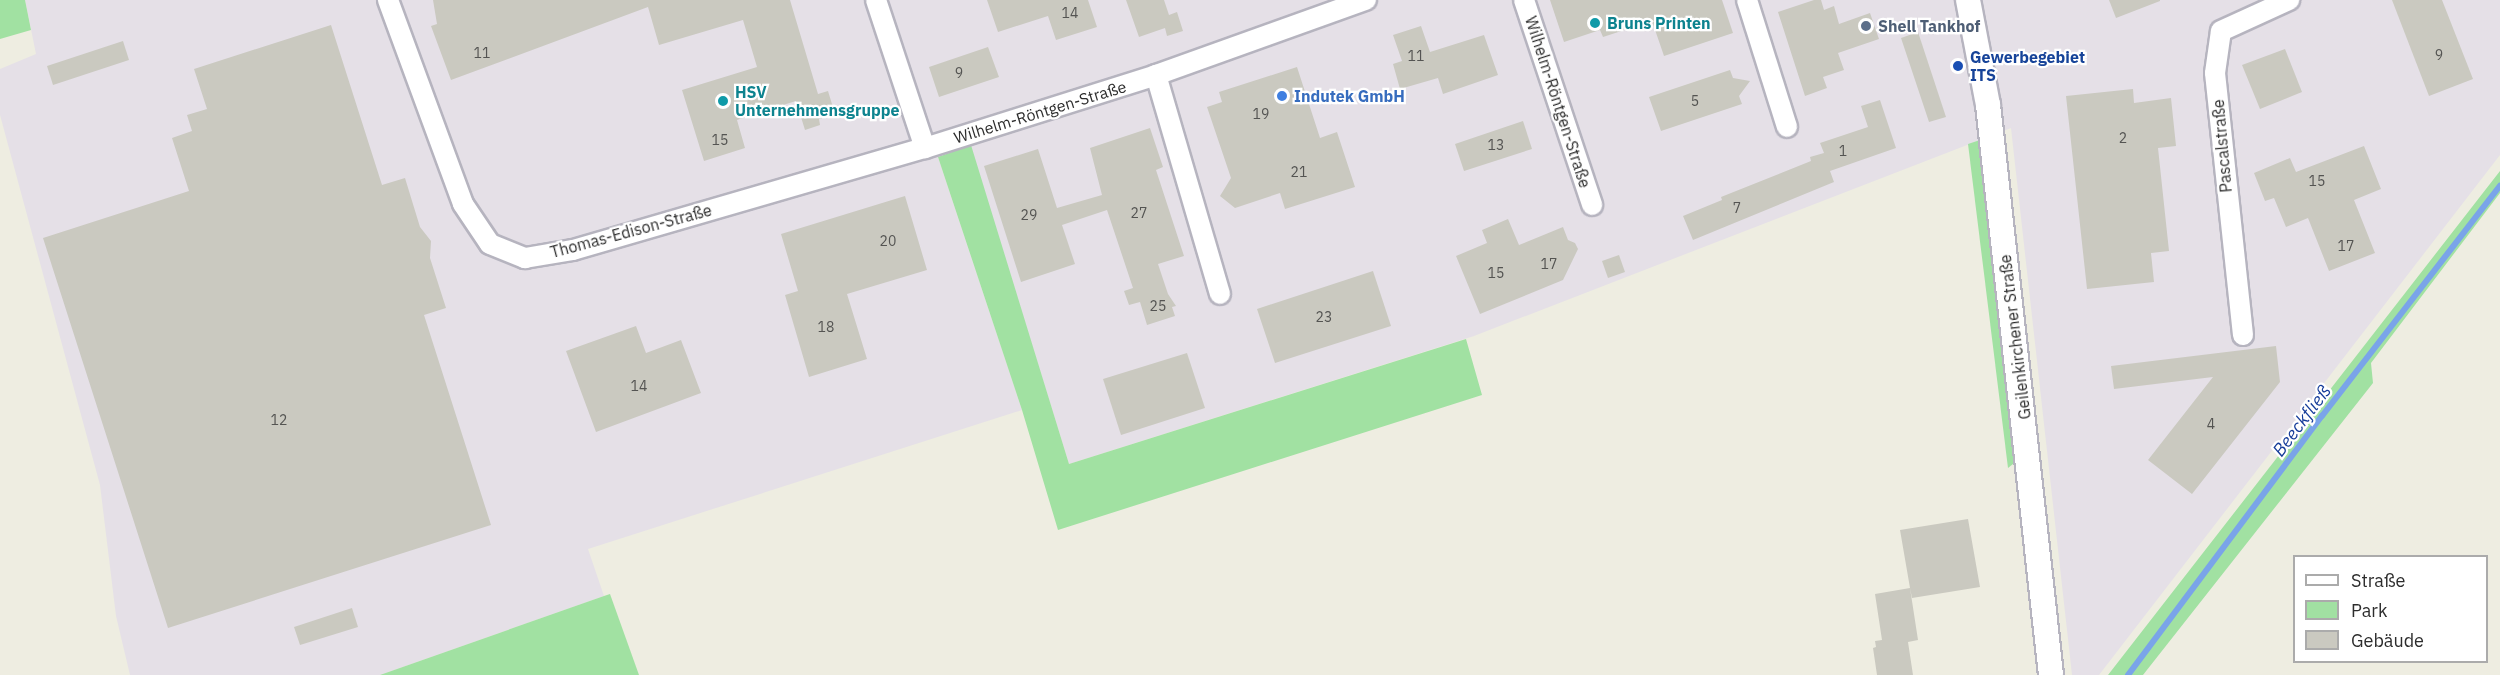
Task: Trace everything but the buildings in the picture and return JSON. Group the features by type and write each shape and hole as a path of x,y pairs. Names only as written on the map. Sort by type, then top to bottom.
{"street":[{"name":"Thomas-Edison-Straße","path":"388,0 463,204 490,244 525,258 573,250 925,148"},
{"path":"876,0 925,148"},
{"name":"Wilhelm-Röntgen-Straße","path":"1524,0 1592,205"},
{"path":"1747,0 1787,127"},
{"name":"Geilenkirchener Straße","path":"1968,0 1988,105 2030,465 2051,675"},
{"name":"Pascalstraße","path":"2242,335 2215,73 2221,32 2289,0"},
{"name":"Wilhelm-Röntgen-Straße","path":"925,148 1155,75 1358,1"},
{"path":"1155,75 1220,294"}],"shaded area":[{"path":"25,0 2500,0 2500,155 2099,675 2072,675 2011,128 1474,336 1069,464 970,145 938,157 1022,410 588,549 604,596 380,675 130,675 116,616 100,485 0,115 0,69 36,54"}],"green space":[{"path":"0,0 25,0 31,30 0,39"},
{"path":"1980,140 2018,460 2008,468 1968,144"},
{"path":"971,145 1069,464 1466,339 1482,395 1058,530 1022,410 938,157"},
{"path":"2500,171 2500,193 2371,363 2373,383 2143,675 2108,675"},
{"path":"610,594 639,675 380,675 604,596"}],"waterway":[{"name":"Beeckfließ","path":"2128,675 2322,416 2500,186"}],"place":[{"name":"Bruns Printen","path":"1595,23"},
{"name":"Shell Tankhof","path":"1866,26"},
{"name":"Gewerbegebiet ITS","path":"1958,66"},
{"name":"Indutek GmbH","path":"1282,96"},
{"name":"HSV Unternehmensgruppe","path":"723,101"}]}
